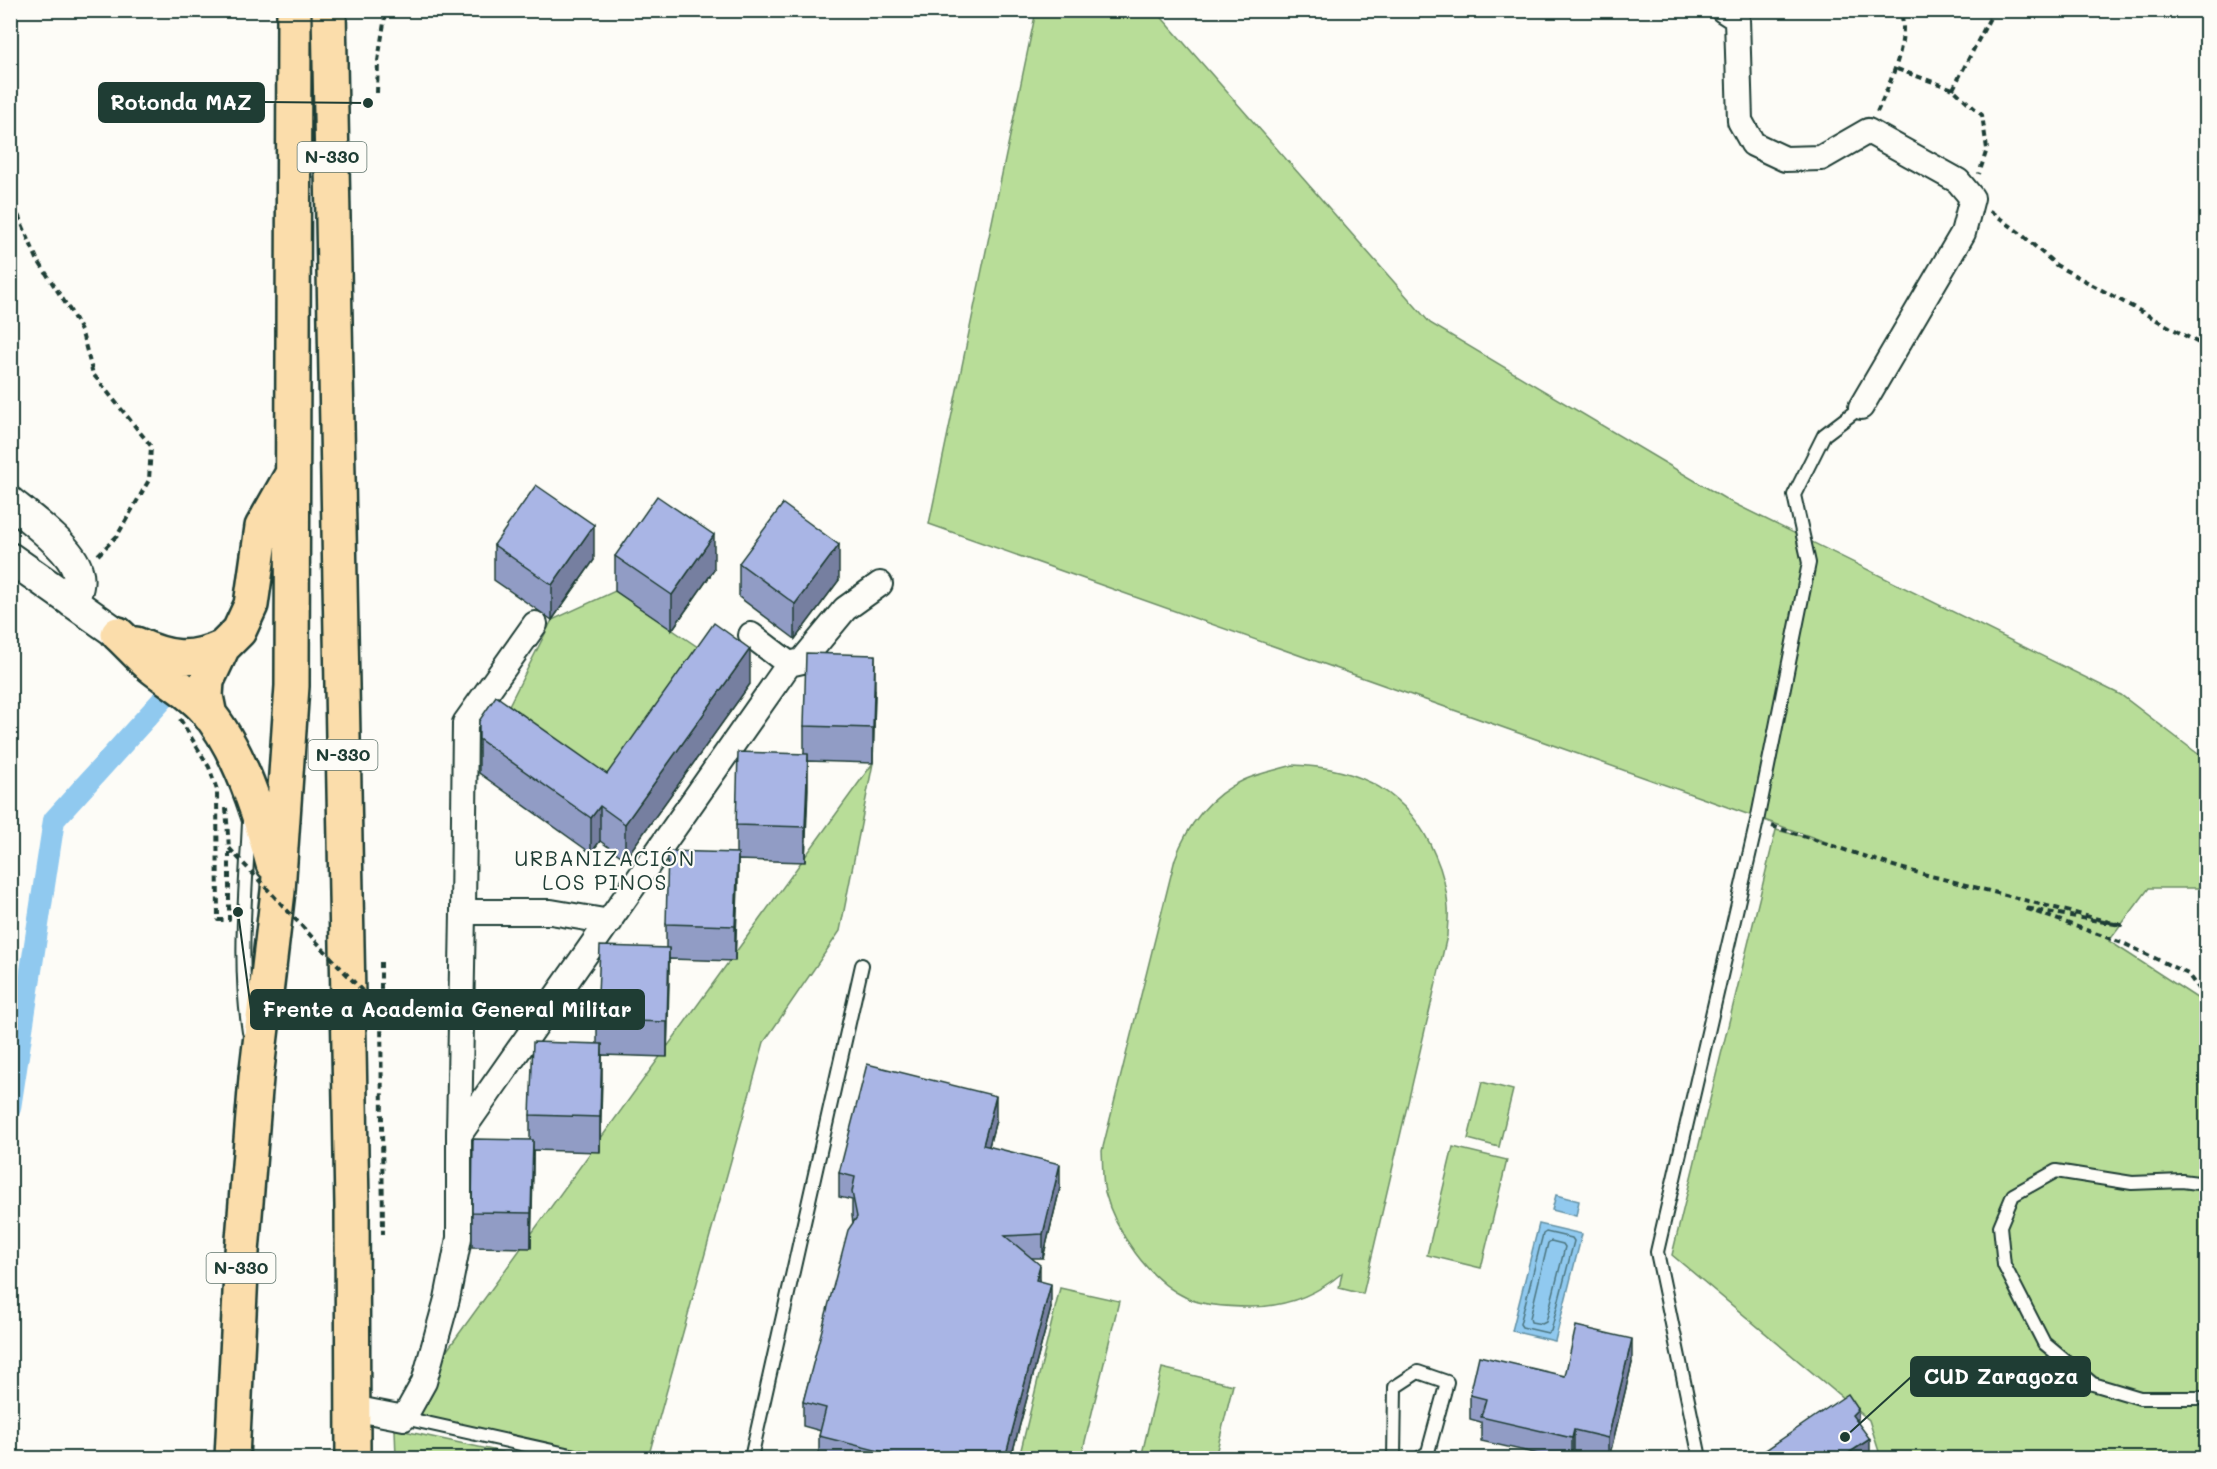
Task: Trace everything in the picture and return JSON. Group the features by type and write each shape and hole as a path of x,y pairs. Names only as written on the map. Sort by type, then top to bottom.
{"highway":[{"name":"N-330","path":"232,1458 242,1252 256,1078 278,891 292,686 294,10"},
{"name":"N-330","path":"329,10 352,1205 353,1458"},
{"path":"334,304 350,224 350,10"},
{"path":"118,633 153,652 172,657 204,656 223,647 239,631 252,604 262,527 293,473"},
{"path":"118,633 151,665 196,701 195,718"},
{"path":"195,718 206,696 207,681 223,647"},
{"path":"195,718 233,753 238,800 270,852 278,891"},
{"path":"352,1205 368,1411 369,1458"}],"street":[{"path":"1723,10 1737,19 1740,121 1753,144 1785,159 1821,158 1868,131 1959,181 1972,198 1963,233 1861,407"},
{"path":"10,502 62,547 77,568 77,590 72,602"},
{"path":"10,558 118,633"},
{"path":"459,1135 789,664 802,661 845,609 880,584"},
{"path":"368,1411 404,1418 424,1382 447,1299 459,1238 465,723 535,624"},
{"path":"751,635 789,664"},
{"path":"463,912 550,912 610,922"}],"lane":[{"path":"1700,1458 1657,1252 1757,821 1809,562 1794,495 1824,435 1861,407"},
{"path":"238,800 244,916 244,981 248,1029 256,1078"},
{"path":"751,1458 862,965"},
{"path":"2206,1184 2182,1181 2132,1183 2056,1171 2013,1196 2000,1226 2004,1265 2044,1343 2093,1384 2140,1398 2206,1398"},
{"path":"1394,1458 1395,1387 1418,1372 1447,1382 1428,1452 1420,1458"},
{"path":"404,1418 584,1458"}],"path":[{"path":"377,93 378,61 386,10"},
{"path":"1868,131 1897,69 1904,19 1900,10"},
{"path":"1953,89 1994,10"},
{"path":"1897,69 1953,89 1982,115 1987,149 1972,198 2020,233 2056,265 2206,347"},
{"path":"10,196 37,258 82,333 93,374 151,446 148,480 117,536 98,555 77,568"},
{"path":"195,718 217,790 218,920 229,920 229,848 238,800"},
{"path":"1757,821 1900,868 2121,925 2025,908 2125,944 2188,974 2206,1000"},
{"path":"229,848 381,1011"},
{"path":"381,962 383,1234"}],"green space":[{"path":"1036,11 1156,11 1430,323 1729,501 2121,695 2206,760 2206,888 2149,888 2109,941 2200,1000 2206,1033 2206,1180 2203,1206 2206,1207 2206,1458 1881,1458 1869,1420 1672,1255 1776,830 1829,843 929,524"},
{"path":"615,591 714,658 607,808 496,731 552,620"},
{"path":"873,763 840,931 764,1042 648,1458 584,1458 404,1418 424,1382"},
{"path":"1293,765 1339,771 1360,778 1396,799 1411,815 1424,833 1442,874 1447,894 1447,936 1363,1294 1339,1288 1342,1273 1311,1294 1276,1305 1250,1307 1209,1304 1187,1298 1160,1280 1125,1238 1105,1192 1102,1151 1175,859 1180,847 1201,813 1232,786 1262,773"},
{"path":"1482,1082 1513,1090 1499,1147 1468,1139"},
{"path":"1453,1147 1507,1160 1481,1268 1427,1255"},
{"path":"1060,1288 1119,1301 1081,1458 1019,1458"},
{"path":"1162,1368 1233,1385 1215,1458 1141,1458"},
{"path":"395,1429 530,1458 396,1458"}],"water":[{"path":"1556,1195 1579,1201 1576,1216 1552,1210"},
{"path":"1539,1224 1582,1234 1555,1341 1512,1331"}],"building":[{"path":"536,485 594,525 552,585 494,545"},
{"path":"657,496 714,535 672,595 615,556"},
{"path":"783,504 839,545 795,604 739,563"},
{"path":"714,623 750,649 625,824 600,806 591,818 479,739 479,721 496,696 607,774"},
{"path":"806,653 875,655 873,728 804,726"},
{"path":"738,752 808,754 805,827 736,825"},
{"path":"668,851 738,853 735,926 666,924"},
{"path":"600,946 669,948 667,1022 597,1020"},
{"path":"533,1042 602,1044 600,1117 530,1115"},
{"path":"867,1064 996,1096 983,1145 1060,1164 1043,1234 1005,1236 1040,1265 1036,1280 1051,1284 1005,1458 907,1458 819,1436 826,1408 803,1402 848,1230 857,1217 852,1192 855,1177 839,1173"},
{"path":"473,1139 533,1140 531,1213 472,1212"},
{"path":"1576,1326 1632,1339 1608,1438 1574,1430 1572,1438 1481,1417 1486,1399 1470,1395 1479,1356 1565,1376"},
{"path":"1848,1394 1858,1409 1852,1415 1870,1439 1841,1458 1754,1458"}],"waterway":[{"path":"10,1108 54,820 166,696"}],"place":[{"name":"Rotonda MAZ","path":"368,103"},
{"name":"Frente a Academia General Militar","path":"238,912"},
{"name":"CUD Zaragoza","path":"1845,1437"}],"district":[{"name":"URBANIZACIÓN LOS PINOS","path":"605,871"}]}
